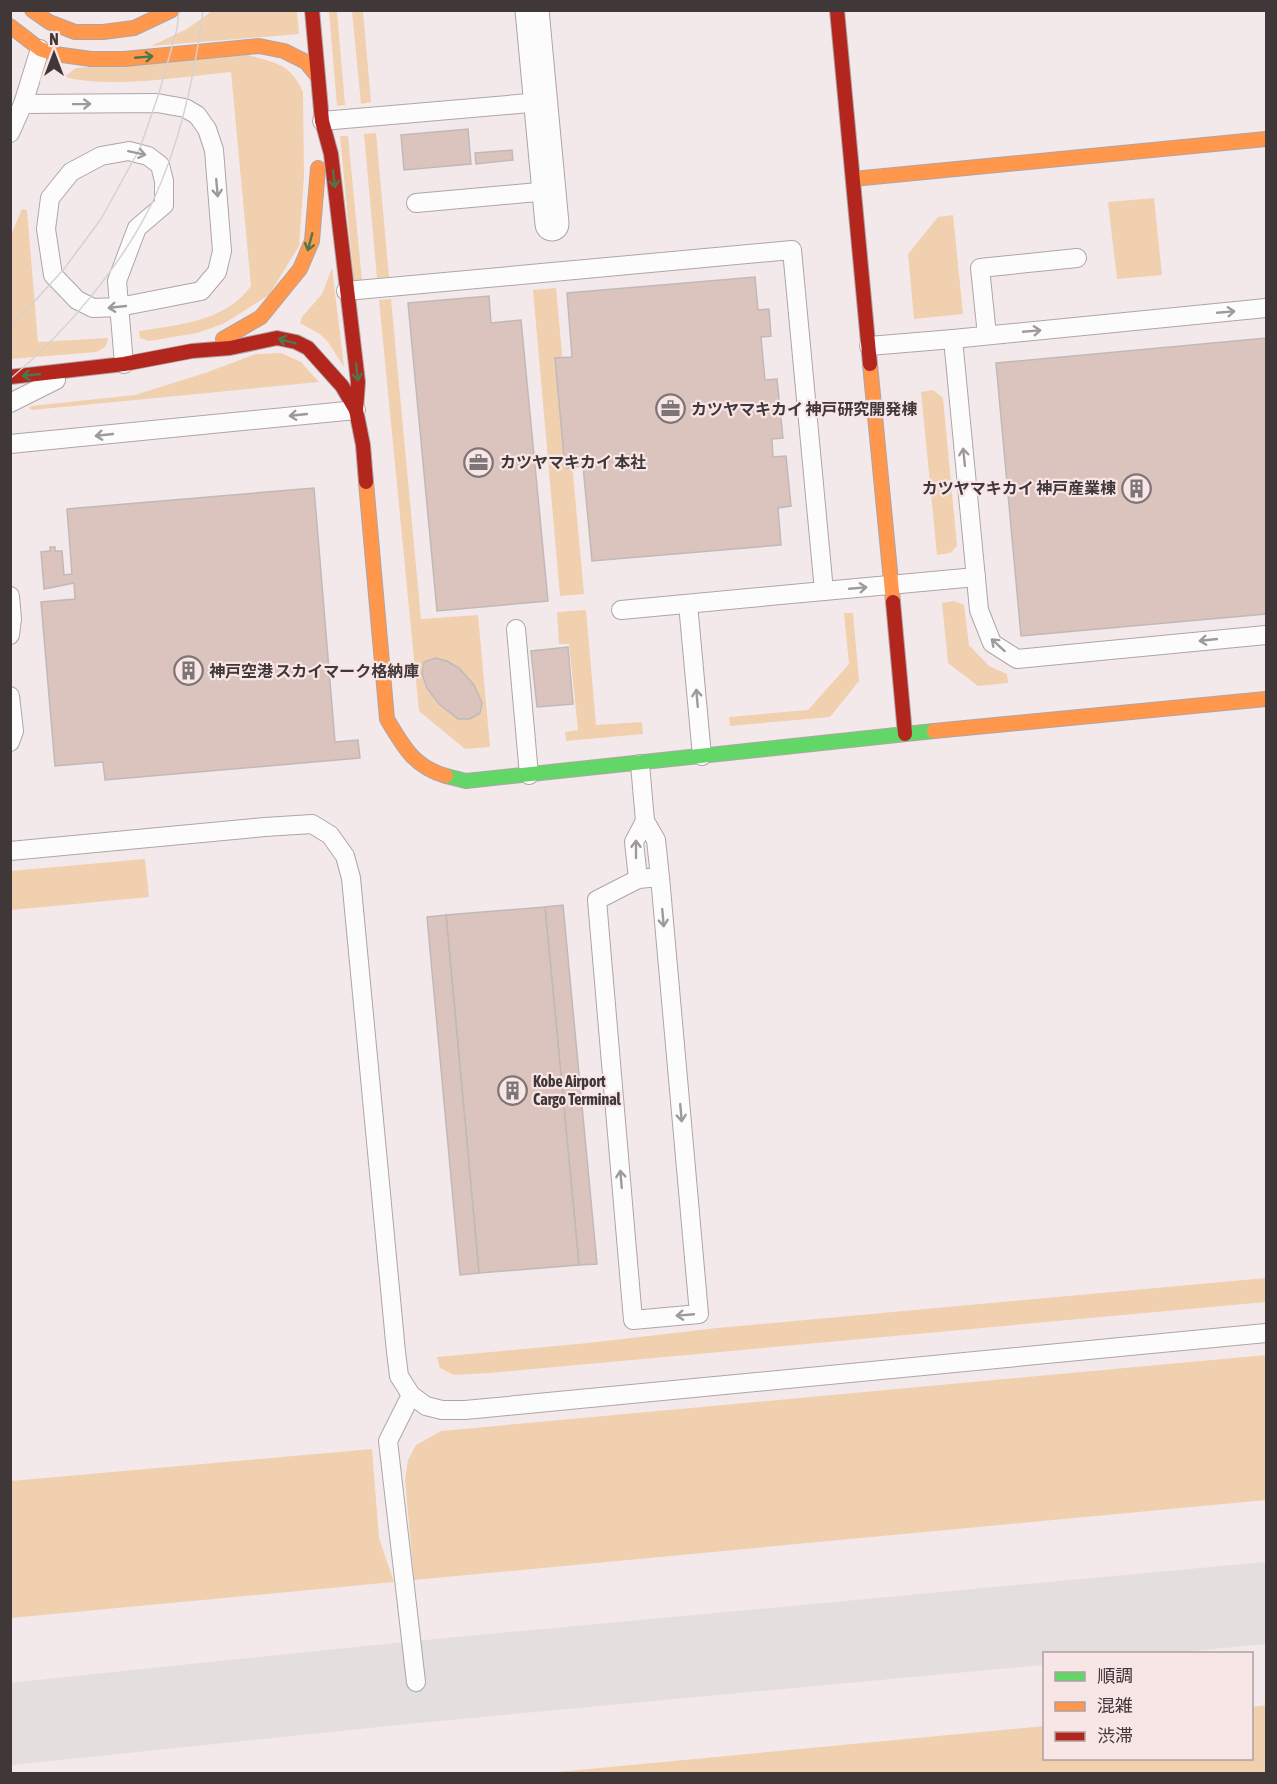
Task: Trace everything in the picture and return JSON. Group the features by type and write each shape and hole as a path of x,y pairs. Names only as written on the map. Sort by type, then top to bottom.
{"street":[{"path":"32,10 49,22 75,32 103,32 134,28 171,10"},
{"path":"192,351 222,339 261,316 300,269 312,241 322,121 312,10"},
{"path":"532,10 552,224"},
{"path":"837,10 905,734"},
{"path":"10,26 40,49 55,54 91,59 123,59 259,46 284,51 306,62 318,77"},
{"path":"322,121 331,154 358,382 356,410 363,445 387,718 407,752 432,772 466,781 905,734 1266,699"},
{"path":"853,179 1266,139"},
{"path":"10,377 124,364 192,351 230,348 277,338 296,342 308,348 342,386 356,410"}],"lane":[{"path":"10,133 23,104 40,49"},
{"path":"322,121 541,102"},
{"path":"23,104 157,103 184,108 197,115 207,129 214,150 222,251 217,272 201,291 119,308 93,308 77,300 53,275 46,229 50,198 71,172 101,156 129,151 148,156 160,165 165,181 164,205 137,228 117,281 119,308 124,364"},
{"path":"416,203 549,191"},
{"path":"346,291 792,250 824,591"},
{"path":"987,335 980,267 1077,258"},
{"path":"869,346 1266,308"},
{"path":"953,339 980,610 992,643 1017,659 1266,635"},
{"path":"10,403 80,369"},
{"path":"10,444 356,410"},
{"path":"621,610 976,577"},
{"path":"10,596 12,620 10,635"},
{"path":"688,604 702,756"},
{"path":"516,629 529,775"},
{"path":"10,696 14,731 10,742"},
{"path":"640,764 645,821 656,840 660,877 699,1314 633,1320 597,900 638,879 660,877"},
{"path":"638,879 634,842 645,821"},
{"path":"10,851 312,824 330,835 345,856 351,878 399,1376 411,1395 426,1406 442,1410 465,1410 1266,1333"},
{"path":"411,1395 388,1441 416,1682"}],"shaded area":[{"path":"212,11 297,11 299,34 151,46 187,29"},
{"path":"329,11 337,11 345,105 337,106"},
{"path":"352,11 363,11 371,102 361,104"},
{"path":"248,55 274,63 287,70 293,75 303,92 304,176 299,246 269,295 223,324 197,333 149,341 140,338 139,331 185,323 215,314 241,298 251,286 231,72 125,82 64,77 76,68"},
{"path":"376,133 389,277 377,278 364,134"},
{"path":"340,136 348,136 362,281 354,282"},
{"path":"1154,198 1162,275 1117,279 1108,202"},
{"path":"22,209 27,210 38,342 108,338 106,346 100,350 11,359 11,235"},
{"path":"953,215 963,314 914,319 908,254 938,217"},
{"path":"332,268 344,367 320,334 300,323 302,317 322,294"},
{"path":"556,288 584,594 560,596 533,290"},
{"path":"391,299 421,619 478,615 490,747 465,749 419,711 379,300"},
{"path":"281,353 301,362 319,382 32,410 29,408 135,395 256,354"},
{"path":"933,390 943,398 957,546 950,553 937,555 921,392"},
{"path":"954,601 964,605 969,645 989,666 1007,674 1008,683 978,686 948,663 942,603"},
{"path":"586,610 596,725 642,722 643,734 566,741 565,732 578,730 569,644 559,644 557,612"},
{"path":"844,613 853,613 859,681 830,717 730,726 729,717 808,710 849,664"},
{"path":"145,859 149,897 11,910 11,871"},
{"path":"1266,1278 1266,1302 490,1373 454,1375 440,1368 437,1357 717,1328"},
{"path":"1266,1355 1266,1500 414,1580 405,1480 408,1460 416,1445 441,1431"},
{"path":"372,1449 379,1538 394,1582 11,1618 11,1481"},
{"path":"1266,1705 1266,1773 546,1773 1043,1726 1043,1760 1253,1760 1253,1707"}],"building":[{"path":"468,129 471,164 404,170 401,135"},
{"path":"512,150 513,160 476,164 475,153"},
{"name":"カツヤマキカイ 神戸研究開発棟","path":"755,277 758,310 769,309 771,336 761,337 765,380 777,379 783,438 772,439 773,457 786,456 791,506 778,508 781,545 592,561 583,466 565,468 555,358 572,357 567,293"},
{"name":"カツヤマキカイ 本社","path":"489,296 491,323 521,320 548,601 437,611 408,303"},
{"name":"カツヤマキカイ 神戸産業棟","path":"1266,338 1266,614 1021,636 996,363"},
{"name":"神戸空港 スカイマーク格納庫","path":"314,488 335,742 358,740 360,758 105,780 103,762 55,766 41,602 75,599 74,583 44,589 41,552 50,551 50,547 55,547 55,551 62,551 64,575 72,574 67,509"},
{"path":"568,647 573,704 537,707 531,651"},
{"path":"435,658 447,661 459,668 474,685 482,703 480,713 470,719 458,719 439,704 427,688 422,674 424,662"},
{"path":"563,905 597,1264 579,1265 545,907"},
{"name":"Kobe Airport Cargo Terminal","path":"545,907 579,1265 479,1273 446,915"},
{"path":"446,915 479,1273 460,1275 427,917"}],"taxiway":[{"path":"10,1724 416,1682 1266,1603"}],"tram line":[{"path":"10,325 64,269 101,219 140,148 159,93 177,29 179,10"},
{"path":"10,379 51,341 90,297 140,226 172,155 186,107 203,10"}],"traffic: fast":[{"path":"446,776 466,781 934,731"}],"traffic: slow":[{"path":"32,10 49,22 75,32 103,32 134,28 172,10"},
{"path":"10,26 40,49 55,54 91,59 124,59 259,46 284,51 306,62 318,77"},
{"path":"853,179 1266,139"},
{"path":"223,339 261,317 300,269 312,241 318,168"},
{"path":"870,364 893,602"},
{"path":"366,482 387,719 404,747 417,761 446,776"},
{"path":"934,731 1266,699"}],"traffic: jam":[{"path":"312,10 322,121 331,154 358,382 356,410 363,445 366,482"},
{"path":"837,10 870,364"},
{"path":"10,377 124,364 192,351 230,348 277,338 296,342 308,348 342,386 356,410"},
{"path":"893,602 905,734"}],"place":[{"name":"カツヤマキカイ 神戸研究開発棟","path":"670,409"},
{"name":"カツヤマキカイ 本社","path":"479,462"},
{"name":"カツヤマキカイ 神戸産業棟","path":"1137,488"},
{"name":"神戸空港 スカイマーク格納庫","path":"188,671"},
{"name":"Kobe Airport Cargo Terminal","path":"512,1090"}]}
